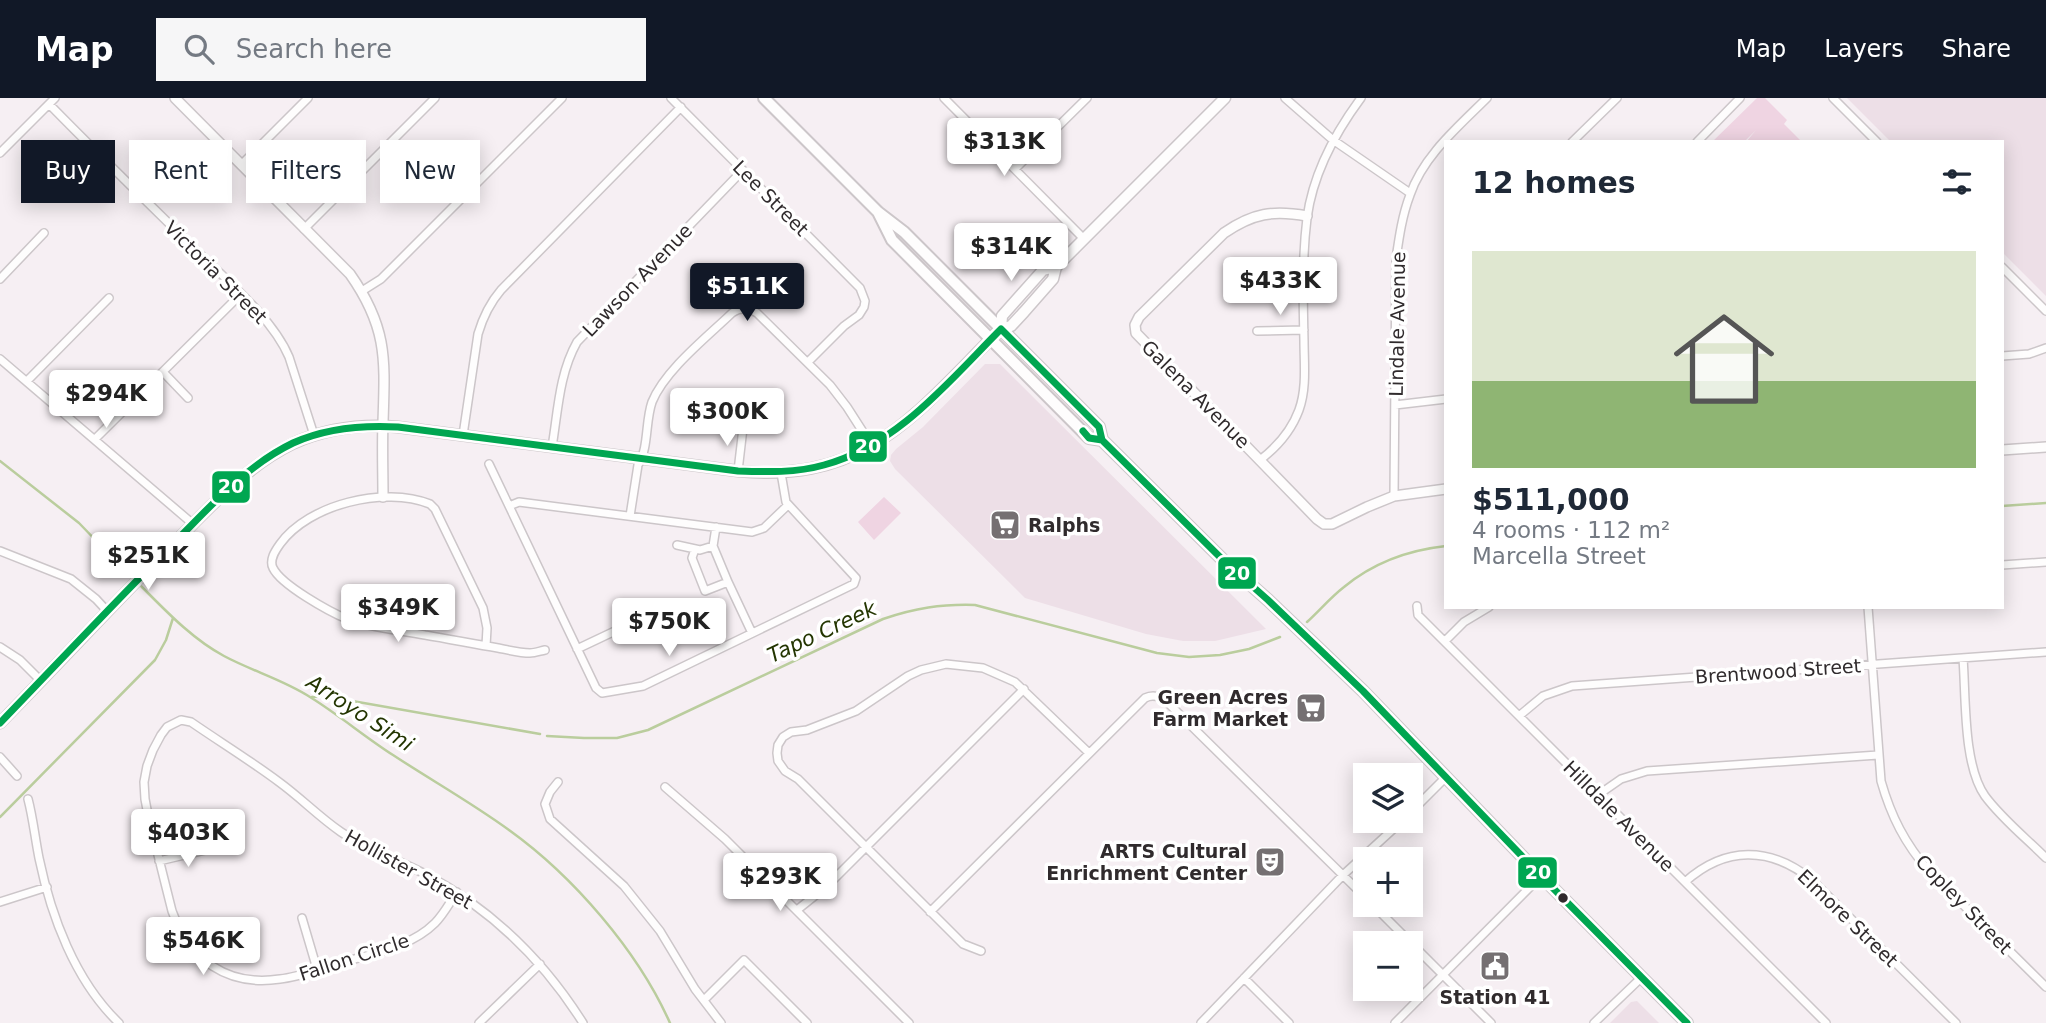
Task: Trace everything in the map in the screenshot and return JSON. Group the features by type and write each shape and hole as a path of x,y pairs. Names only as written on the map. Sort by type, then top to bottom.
{"main road":[{"path":"764,98 878,212 904,232 1099,427 1102,440 1224,561 1318,647 1687,1023"},
{"path":"0,723 155,562 252,469 277,452 314,435 354,426 383,426 738,471 780,473 817,468 842,461 872,446 910,418 1001,329 1011,326 1053,279 1056,267 1225,98"},
{"path":"878,212 892,240 1089,438 1102,440"}],"street":[{"path":"241,165 308,98"},
{"path":"304,229 435,98"},
{"path":"362,291 381,279 562,98"},
{"name":"Lee Street","path":"671,98 860,288 864,307 859,315 808,362"},
{"path":"1015,169 1087,98"},
{"path":"1285,98 1333,140 1410,193"},
{"path":"1261,460 1280,441 1298,411 1304,386 1304,254 1307,216 1333,140 1361,98"},
{"name":"Lindale Avenue","path":"1447,140 1488,98"},
{"path":"1574,140 1617,98"},
{"path":"1700,140 1741,98"},
{"path":"1833,98 1875,140"},
{"path":"178,99 350,274 362,291 376,321 384,351 386,373 383,498"},
{"path":"948,99 1084,239"},
{"path":"0,153 52,101"},
{"name":"Victoria Street","path":"52,101 272,328 285,346 314,435"},
{"path":"463,435 478,334 490,303 681,107"},
{"name":"Lindale Avenue","path":"1394,496 1396,259 1410,193 1432,155 1444,143"},
{"name":"Lawson Avenue","path":"552,447 563,374 578,342 743,170"},
{"name":"Galena Avenue","path":"1307,216 1286,212 1251,217 1224,233 1139,317 1135,325 1136,333 1324,524 1332,524 1394,496 1444,489"},
{"path":"0,279 44,233"},
{"path":"2004,269 2046,311"},
{"path":"95,439 241,294"},
{"path":"27,381 109,298"},
{"path":"630,516 649,414 660,388 672,372 735,311 747,309 757,313 808,362 835,391 872,446"},
{"path":"1258,331 1304,330"},
{"path":"2004,356 2029,354 2046,348"},
{"path":"0,359 193,524"},
{"path":"163,372 188,398"},
{"path":"1395,405 1444,400"},
{"path":"738,471 743,428"},
{"path":"2004,450 2046,447"},
{"path":"489,464 596,688 602,693 643,686 854,584 856,578 788,505 780,473"},
{"path":"486,646 487,628 483,608 435,509 425,502 383,498 341,503 302,522 286,536 275,551 272,562 274,570 305,596 348,619 369,625 486,646 529,653 545,650"},
{"path":"509,506 519,502 752,532 764,528 788,505"},
{"path":"716,527 713,546 752,633"},
{"path":"677,545 700,550 713,546"},
{"path":"695,549 692,558 705,591 728,582"},
{"path":"0,551 71,579 108,612"},
{"path":"2004,565 2046,562"},
{"name":"Hilldale Avenue","path":"1417,606 1418,615 1826,1023"},
{"path":"1445,641 1464,622 1486,609"},
{"name":"Copley Street","path":"1868,609 1881,781 1888,806 1900,832 1915,855 2046,987"},
{"path":"577,649 614,631"},
{"path":"0,647 20,660 41,681"},
{"name":"Brentwood Street","path":"1519,716 1542,696 1572,686 2046,652"},
{"path":"1963,658 1970,760 1976,779 1995,808 2046,858"},
{"path":"981,951 963,944 798,779 782,768 778,761 777,748 783,737 856,711 908,676 934,666 958,664 983,668 1005,676 1024,689 1089,753"},
{"path":"797,910 827,886 1024,689"},
{"path":"930,912 1144,698 1154,695 1163,699 1353,885"},
{"name":"Hollister Street","path":"176,722 186,720 191,723 276,780 362,845 427,874 457,892 500,924 540,964 583,1023"},
{"name":"Fallon Circle","path":"176,722 161,735 153,750 144,782 145,799 178,928 192,950 210,965 234,977 260,981 282,979 399,946 414,939 437,921 457,892"},
{"path":"1598,795 1621,779 1647,771 1878,755"},
{"path":"0,757 16,776"},
{"path":"1423,800 1447,776"},
{"path":"558,782 545,804 550,819 624,886 660,930 695,989 721,1023"},
{"path":"665,788 725,839 909,1023"},
{"path":"28,799 40,860 64,938 78,971 99,1002 118,1023"},
{"path":"1201,1023 1343,875 1389,833"},
{"path":"159,861 210,849"},
{"name":"Elmore Street","path":"1685,883 1708,865 1738,855 1770,857 1785,862 1811,880 1956,1023"},
{"path":"1395,1023 1541,876"},
{"path":"0,902 47,887"},
{"path":"1385,917 1491,1023"},
{"path":"302,918 317,970"},
{"path":"704,1000 744,960 807,1023"},
{"path":"479,1023 540,964"},
{"path":"1594,1023 1642,977"},
{"path":"1244,978 1289,1023"}],"shaded area":[{"path":"1757,98 1765,98 1787,120 1784,124 1800,140 1748,140 1756,130 1746,140 1714,140"},
{"path":"1847,98 2046,98 2046,296 2004,254 2004,140 1889,140"},
{"path":"985,364 1000,364 1266,629 1215,641 1183,641 1146,634 1025,598 890,461 896,449 923,427"},
{"path":"884,497 901,513 874,540 858,522"},
{"path":"1637,1001 1659,1023 1610,1023 1631,1002"}],"waterway":[{"name":"Arroyo Simi","path":"0,461 79,523 134,580"},
{"name":"Tapo Creek","path":"2004,506 2046,503"},
{"name":"Tapo Creek","path":"1307,622 1339,591 1367,571 1405,554 1444,546"},
{"name":"Arroyo Simi","path":"139,584 179,623 212,649 310,697 495,820 533,849 580,892 622,942 657,996 670,1023"},
{"name":"Tapo Creek","path":"547,736 617,738 648,730 883,619 928,608 975,605 1157,653 1189,657 1220,655 1249,649 1280,637"},
{"path":"0,817 155,660 166,640 173,618"},
{"name":"Tapo Creek","path":"312,697 324,696 540,734"}],"transit line":[{"name":"20","path":"0,723 228,489 275,453 318,434 358,427 398,427 738,471 803,469 851,456 899,427 942,390 1001,329 1099,427 1102,440"},
{"name":"20","path":"1083,431 1089,438 1102,440 1224,561 1363,691 1687,1023"}],"place":[{"name":"Ralphs","path":"1005,525"},
{"name":"Green Acres Farm Market","path":"1311,708"},
{"name":"ARTS Cultural Enrichment Center","path":"1270,862"},
{"name":"Station 41","path":"1495,966"}]}
